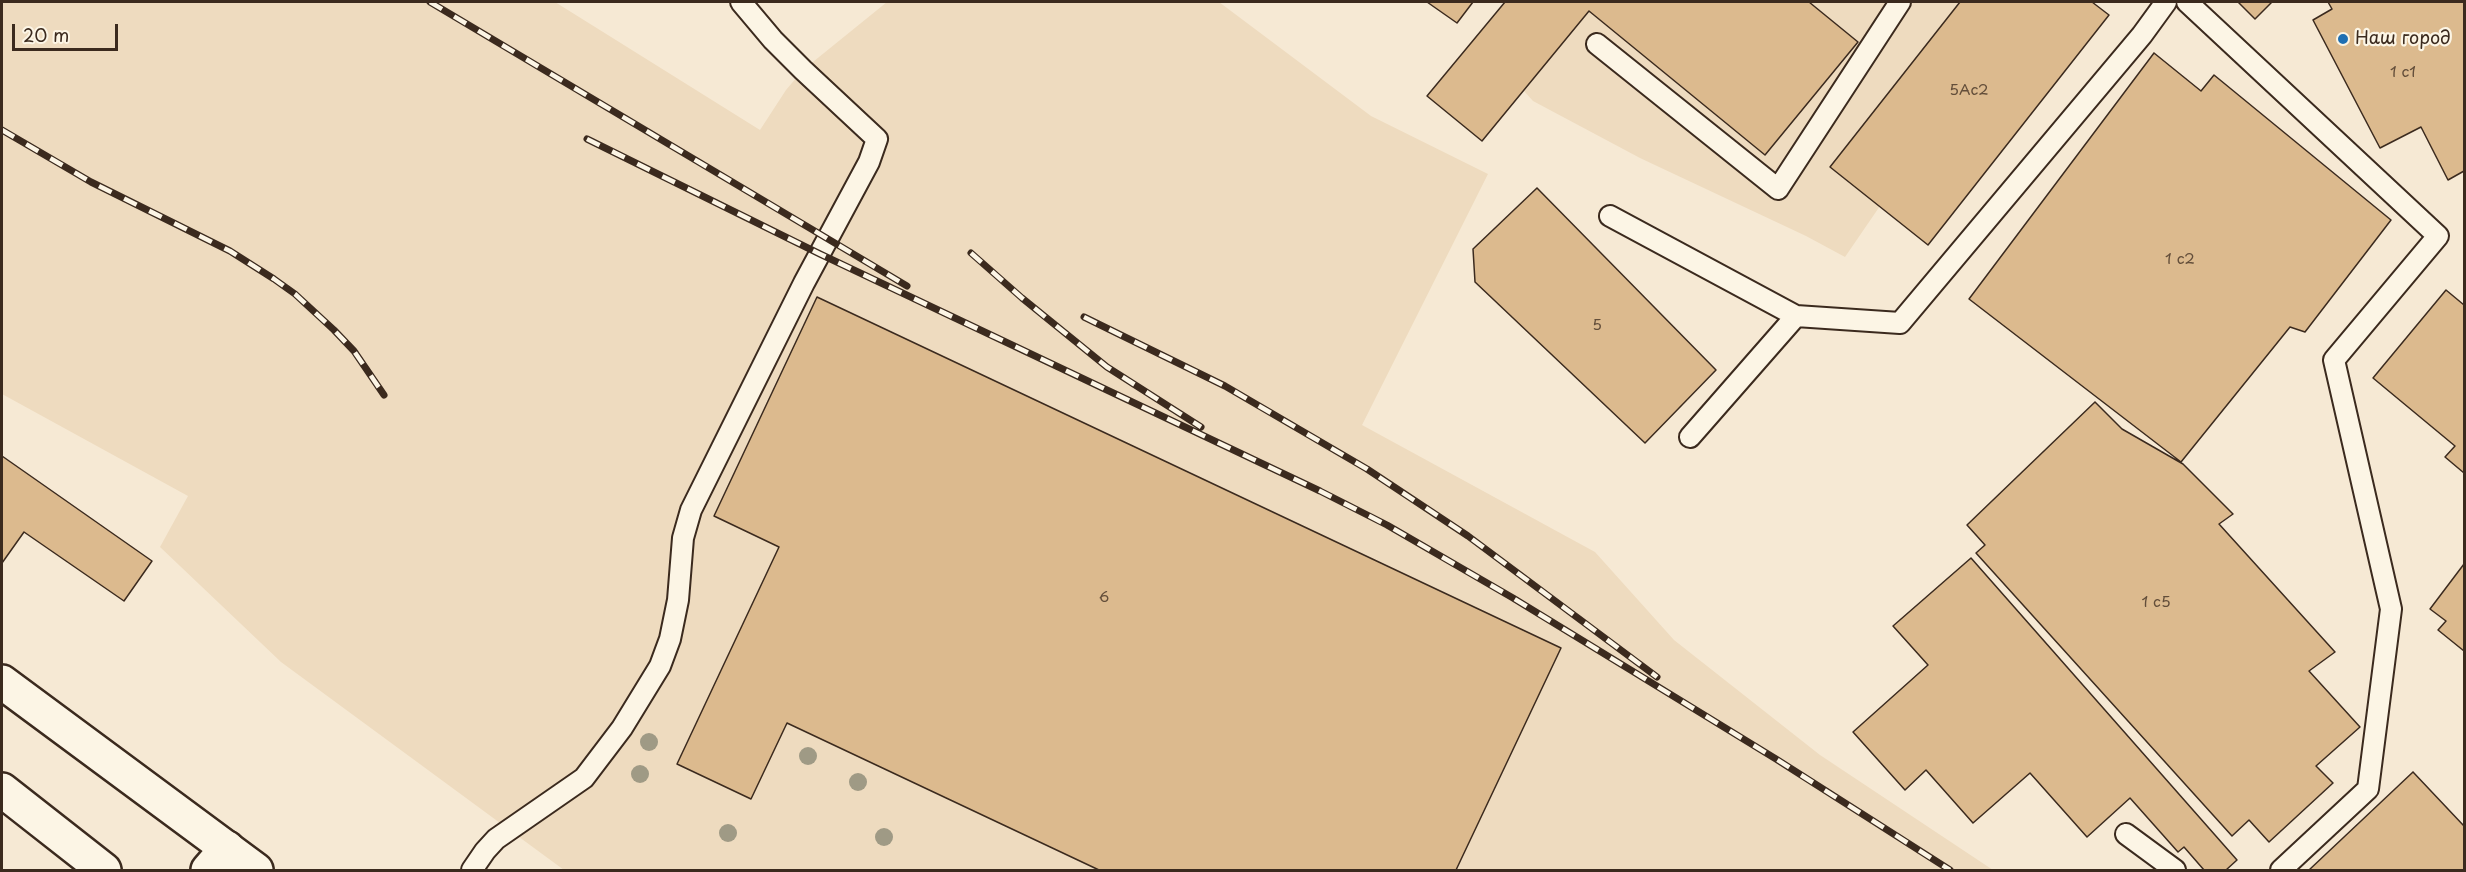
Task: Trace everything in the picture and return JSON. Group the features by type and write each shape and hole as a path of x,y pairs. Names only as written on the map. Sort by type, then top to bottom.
{"main road":[{"path":"2,682 218,859 256,870"},
{"path":"2,790 104,870"}],"lane":[{"path":"472,870 496,839 584,778 622,728 660,666 670,639 678,600 683,538 691,510 804,283 869,162 877,139 796,63 741,2"},
{"path":"1597,44 1778,189 1900,2"},
{"path":"1610,216 1796,316 1900,323 2142,35 2166,2"},
{"path":"2187,2 2438,236 2334,360 2391,609 2368,789 2281,870"},
{"path":"1690,437 1796,316"},
{"path":"2126,834 2175,870"}],"shaded area":[{"path":"2,2 555,2 760,130 786,90 803,70 887,2 1219,2 1371,116 1488,174 1362,425 1595,552 1674,640 1820,755 1993,870 564,870 281,662 160,547 188,496 2,394"},
{"path":"1518,2 2027,2 2000,31 1845,257 1806,236 1640,158 1533,101 1488,51"}],"building":[{"path":"1427,2 1473,2 1457,23"},
{"path":"1505,2 1809,2 1858,42 1765,155 1589,11 1482,141 1427,96"},
{"path":"1960,2 2092,2 2109,15 1928,245 1830,167"},
{"path":"2238,2 2272,2 2255,19"},
{"path":"2328,2 2464,2 2464,171 2448,180 2421,127 2380,148 2313,20 2332,9"},
{"path":"2154,53 2201,91 2214,75 2391,220 2305,332 2290,327 2181,462 1969,299"},
{"path":"1537,188 1716,370 1645,443 1475,282 1473,249"},
{"path":"2446,290 2464,305 2464,473 2445,457 2455,446 2373,378"},
{"path":"817,297 1561,648 1456,870 1099,870 787,723 751,799 677,764 779,547 714,516"},
{"path":"2095,402 2122,429 2183,464 2233,514 2219,524 2335,652 2309,671 2360,727 2316,766 2333,783 2269,842 2249,820 2232,836 1976,553 1985,545 1967,525"},
{"path":"2,456 152,561 124,601 24,532 2,563"},
{"path":"1971,558 2237,860 2226,870 2204,870 2184,847 2178,852 2130,798 2087,837 2030,773 1973,823 1926,770 1905,790 1853,732 1928,665 1893,626"},
{"path":"2464,564 2464,651 2438,630 2446,621 2430,609"},
{"path":"2413,772 2464,826 2464,870 2309,870"}],"railway":[{"path":"430,2 907,286"},
{"path":"2,130 91,182 230,251 274,279 295,294 354,351 384,395"},
{"path":"587,139 820,254 1387,525 1513,598 1776,759 1950,870"},
{"path":"971,253 1107,367 1201,427"},
{"path":"1084,317 1225,386 1367,469 1468,536 1657,677"}],"place":[{"name":"Наш город","path":"2343,39"}]}
